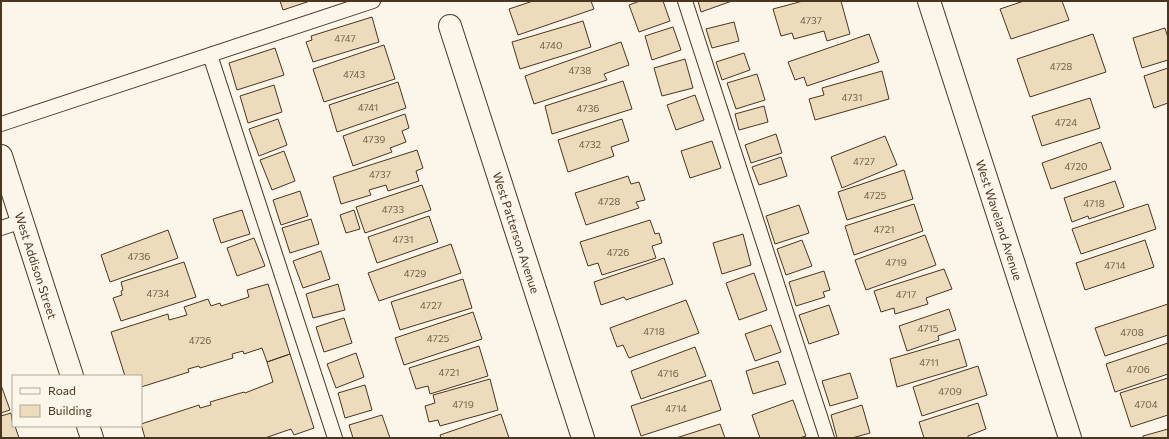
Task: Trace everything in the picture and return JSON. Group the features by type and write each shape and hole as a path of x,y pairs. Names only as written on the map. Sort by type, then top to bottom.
{"street":[{"name":"West Waveland Avenue","path":"929,1 1070,438"},
{"name":"West Patterson Avenue","path":"450,26 583,438"},
{"name":"West Addison Street","path":"1,156 72,375"},
{"path":"88,427 92,438"}],"lane":[{"path":"1,124 373,1"},
{"path":"685,1 827,438"},
{"path":"210,55 336,438"},
{"path":"1,228 22,221"}],"building":[{"path":"280,1 310,1 283,10"},
{"path":"533,1 591,1 594,9 518,35 509,9"},
{"path":"640,1 663,1 670,21 639,32 629,5"},
{"path":"698,1 732,1 701,12"},
{"path":"803,1 841,1 850,34 827,41 824,31 794,39 792,33 781,36 773,9"},
{"path":"1024,1 1062,1 1069,20 1011,39 1000,9"},
{"path":"372,17 379,42 313,62 306,42 312,40 311,36"},
{"path":"583,21 591,47 520,69 512,42"},
{"path":"734,22 739,41 712,48 706,29"},
{"path":"673,27 681,50 652,60 645,36"},
{"path":"1165,28 1168,38 1168,60 1142,68 1133,38"},
{"path":"869,34 879,62 807,86 804,77 795,80 788,62"},
{"path":"1093,34 1106,72 1030,97 1017,59"},
{"path":"621,42 629,65 604,74 607,80 534,104 525,76"},
{"path":"384,45 395,79 324,102 313,69"},
{"path":"275,48 284,75 237,90 229,63"},
{"path":"744,53 750,70 722,80 716,62"},
{"path":"685,59 693,88 662,96 654,68"},
{"path":"1168,68 1168,103 1154,108 1144,76"},
{"path":"882,71 889,99 815,120 809,99 824,95 822,88"},
{"path":"757,74 765,100 736,109 727,83"},
{"path":"623,81 632,109 552,134 545,106"},
{"path":"398,82 406,108 337,132 329,105"},
{"path":"274,85 282,112 248,123 240,96"},
{"path":"695,95 704,120 676,130 667,105"},
{"path":"1090,98 1100,128 1042,146 1032,116"},
{"path":"764,106 768,122 739,130 735,114"},
{"path":"405,114 409,128 402,131 406,142 390,148 392,152 353,166 343,136"},
{"path":"278,119 287,145 259,156 249,129"},
{"path":"622,119 629,141 611,147 614,156 568,172 558,140"},
{"path":"776,134 782,153 751,163 745,145"},
{"path":"885,136 897,165 842,188 831,157"},
{"path":"712,141 721,168 690,178 681,151"},
{"path":"1101,142 1111,169 1051,189 1042,163"},
{"path":"417,150 423,168 416,171 419,181 388,191 386,185 369,190 371,195 341,204 333,177"},
{"path":"284,151 295,181 272,190 260,160"},
{"path":"781,157 787,176 759,185 752,167"},
{"path":"904,170 913,199 847,220 838,192"},
{"path":"628,176 631,184 639,182 645,200 636,202 639,208 586,225 575,193"},
{"path":"1115,181 1124,207 1089,219 1088,216 1072,222 1064,198"},
{"path":"422,185 431,210 365,233 356,207"},
{"path":"300,191 308,216 281,225 273,200"},
{"path":"914,204 923,231 854,255 845,226"},
{"path":"1148,204 1156,229 1081,254 1072,229"},
{"path":"799,205 809,233 775,244 766,216"},
{"path":"242,210 250,234 221,243 213,219"},
{"path":"354,210 360,229 346,233 340,215"},
{"path":"429,216 438,242 377,263 368,237"},
{"path":"311,219 319,244 290,253 282,228"},
{"path":"650,220 655,234 659,233 662,243 652,246 656,258 602,275 598,263 588,266 580,242"},
{"path":"168,230 178,258 110,282 101,255"},
{"path":"743,234 751,265 722,274 713,243"},
{"path":"925,235 936,265 866,290 855,260"},
{"path":"254,238 265,266 237,276 227,248"},
{"path":"802,240 812,266 786,275 777,249"},
{"path":"1145,240 1154,267 1085,290 1076,263"},
{"path":"451,244 461,273 379,301 368,273"},
{"path":"321,251 330,279 303,288 293,261"},
{"path":"664,258 673,284 626,300 624,297 601,305 594,282"},
{"path":"184,262 196,297 121,321 113,298 122,295 121,291 123,290 121,282"},
{"path":"944,269 952,289 926,298 928,304 895,314 894,308 881,312 874,291"},
{"path":"824,271 830,290 823,292 825,297 796,306 789,282"},
{"path":"754,273 767,310 739,320 726,283"},
{"path":"463,279 472,308 400,330 391,302"},
{"path":"268,284 290,354 267,362 262,348 244,354 243,351 232,354 233,358 200,368 199,366 188,369 189,372 142,387 142,375 125,375 111,332 168,314 169,320 187,315 184,307 208,299 211,306 220,303 221,306 249,297 247,290"},
{"path":"338,284 345,310 313,318 306,294"},
{"path":"686,300 699,333 629,358 623,345 617,347 610,328"},
{"path":"1168,304 1168,335 1105,356 1095,328"},
{"path":"829,305 839,334 809,344 799,315"},
{"path":"949,309 956,330 938,336 939,340 907,351 899,326"},
{"path":"473,312 482,339 404,365 395,338"},
{"path":"344,318 352,343 324,352 316,327"},
{"path":"771,325 781,352 755,361 745,334"},
{"path":"959,339 967,366 897,387 890,359"},
{"path":"1168,343 1168,374 1115,392 1106,364"},
{"path":"479,346 488,376 430,394 428,386 416,389 409,368"},
{"path":"695,347 706,376 641,399 631,371"},
{"path":"356,353 364,377 336,388 327,364"},
{"path":"290,354 314,428 294,435 291,429 265,438 145,438 142,424 199,405 200,408 211,405 210,402 244,392 245,393 273,382 267,362"},
{"path":"778,361 786,384 753,394 746,371"},
{"path":"978,366 987,395 922,416 913,387"},
{"path":"850,373 858,398 830,406 822,381"},
{"path":"1168,378 1168,415 1131,427 1120,393"},
{"path":"490,379 498,410 440,426 438,420 429,422 425,406 435,403 433,395"},
{"path":"711,380 721,410 641,436 631,406"},
{"path":"1,385 10,410 1,413"},
{"path":"365,385 372,410 345,418 338,393"},
{"path":"793,400 806,436 799,438 760,438 752,415"},
{"path":"978,403 986,429 968,436 968,438 924,438 919,422"},
{"path":"862,405 870,433 852,438 837,438 831,415"},
{"path":"11,413 12,427 15,427 19,438 1,438 1,416"},
{"path":"501,414 509,438 441,438 440,435"},
{"path":"382,415 390,438 353,438 349,425"},
{"path":"720,424 725,438 676,438"},
{"path":"1168,429 1168,438 1143,438 1143,436"}]}
